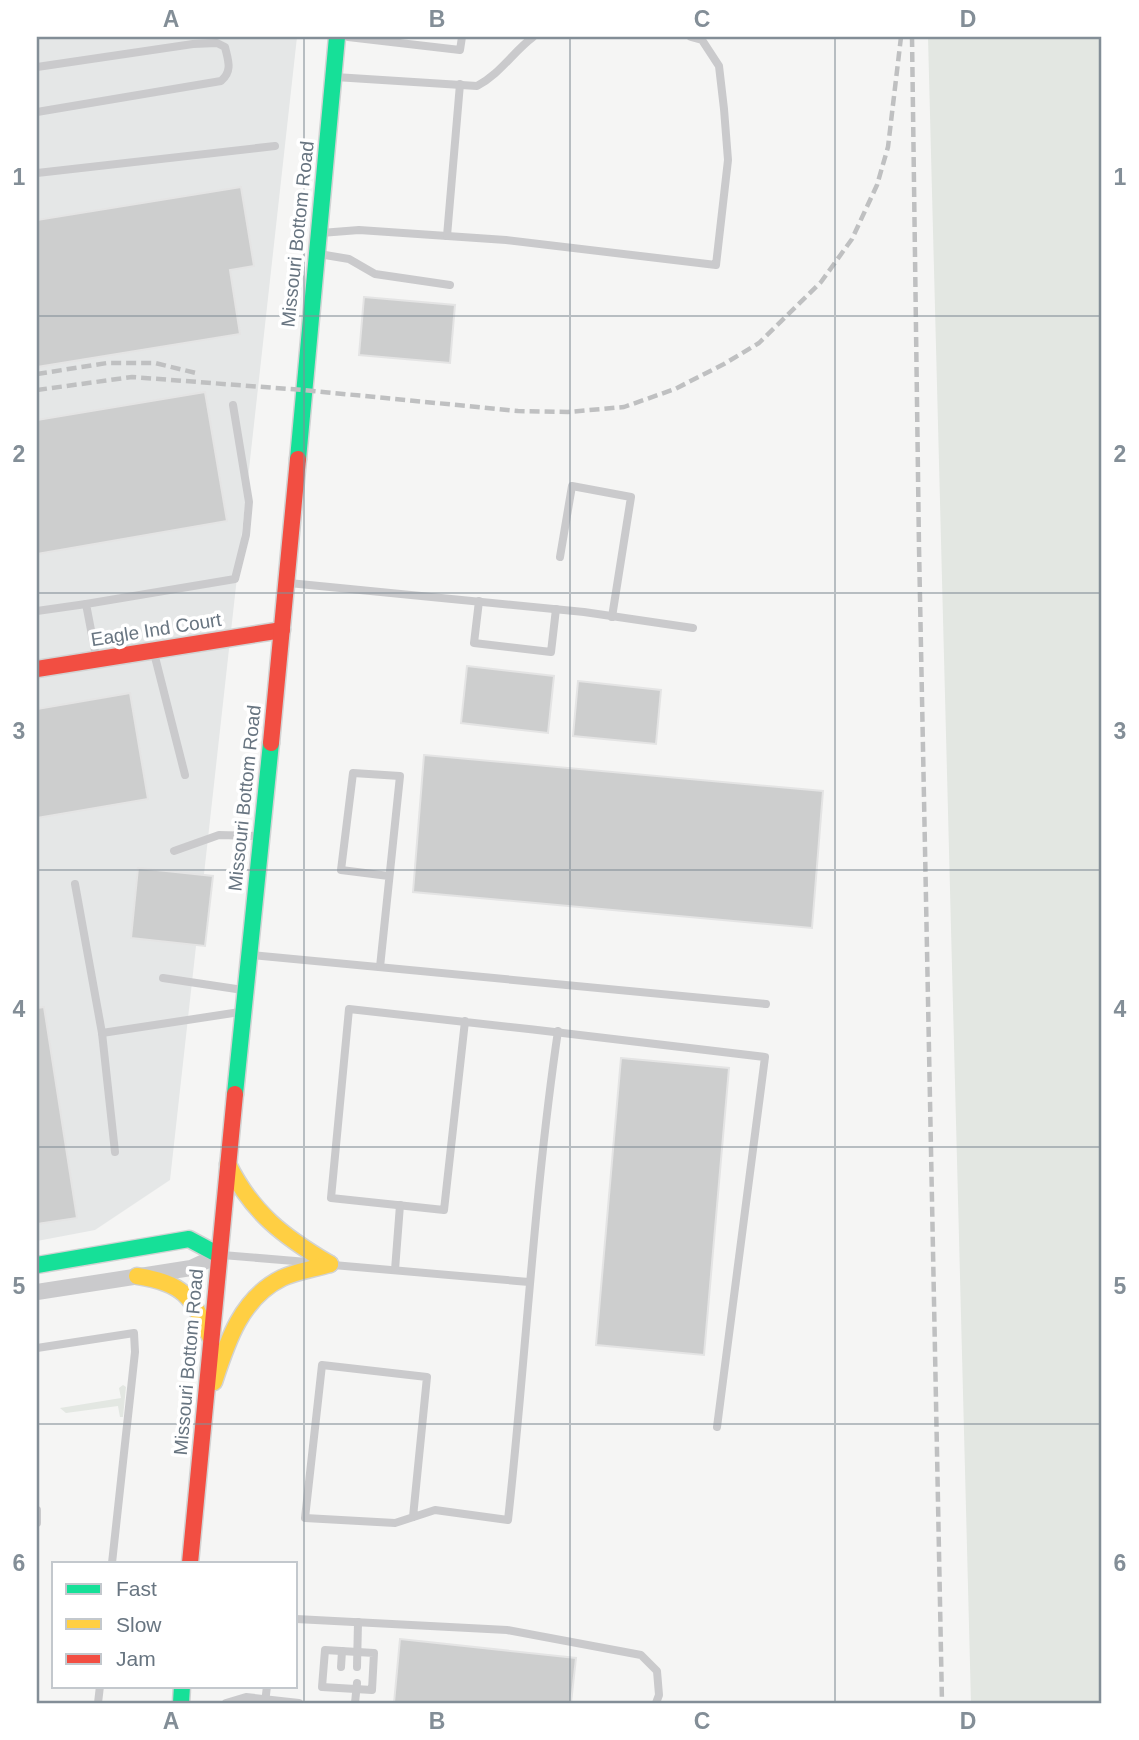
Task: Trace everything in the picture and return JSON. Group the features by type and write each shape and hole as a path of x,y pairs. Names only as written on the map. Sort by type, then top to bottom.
{"street":[{"name":"Missouri Bottom Road","path":"190,1562 210,1337 282,630 337,37"},
{"name":"Eagle Ind Court","path":"37,669 282,630"},
{"path":"228,1164 247,1199 264,1219 291,1242 330,1265"},
{"path":"37,1265 189,1239 219,1255"},
{"path":"37,1292 191,1268 219,1255"},
{"path":"205,1408 237,1320 254,1297 282,1278 330,1265"},
{"path":"137,1276 170,1282 187,1295 198,1310 210,1337"}],"lane":[{"path":"348,37 460,50 463,37"},
{"path":"333,76 477,86 491,79 520,47 533,37"},
{"path":"318,233 359,230 506,240 716,265 728,160 724,109 719,66 702,40 691,37"},
{"path":"37,67 193,44 217,43 225,47 230,68 221,81 37,112"},
{"path":"447,236 460,85"},
{"path":"37,173 275,146"},
{"path":"316,254 349,259 375,274 450,285"},
{"path":"37,611 235,579 246,535 248,502 233,405"},
{"path":"560,557 572,486 631,497 612,617"},
{"path":"286,582 556,609 693,628"},
{"path":"479,601 474,643 551,652 556,609"},
{"path":"86,604 97,659"},
{"path":"153,650 185,775"},
{"path":"380,967 400,776 353,773 341,870 389,876"},
{"path":"174,851 219,835 261,836"},
{"path":"75,884 102,1032 115,1152"},
{"path":"249,955 766,1004"},
{"path":"163,978 246,990"},
{"path":"465,1021 444,1210 331,1198 349,1009 465,1021 558,1031 765,1057 718,1427"},
{"path":"102,1032 243,1012"},
{"path":"413,1517 427,1377 322,1365 305,1518 395,1523 435,1510 508,1520 529,1282 558,1031"},
{"path":"395,1270 400,1205"},
{"path":"219,1255 529,1282"},
{"path":"37,1348 134,1333 135,1352 112,1562"},
{"path":"37,1510 37,1523"},
{"path":"298,1619 507,1630 641,1655 657,1671 659,1695 656,1703"},
{"path":"357,1667 358,1622"},
{"path":"325,1650 358,1652 373,1653 372,1690 322,1687 325,1650"},
{"path":"341,1667 342,1651"},
{"path":"355,1703 357,1687"},
{"path":"226,1703 246,1698 299,1703"}],"shaded area":[{"path":"37,37 297,37 170,1180 95,1230 37,1241"},
{"path":"928,37 1102,37 1102,1703 971,1703"},
{"path":"123,1385 126,1387 123,1417 120,1417 118,1406 66,1413 60,1408 121,1398 119,1388"}],"building":[{"path":"241,187 254,266 230,270 240,334 37,367 37,220"},
{"path":"364,297 455,305 450,363 359,355"},
{"path":"205,392 227,521 37,554 37,420"},
{"path":"467,666 554,676 548,733 461,723"},
{"path":"578,681 661,690 656,744 573,736"},
{"path":"130,693 148,799 37,818 37,709"},
{"path":"424,755 823,791 812,928 413,892"},
{"path":"138,868 213,876 205,946 131,938"},
{"path":"44,1007 77,1218 37,1224 37,1008"},
{"path":"621,1058 729,1068 704,1355 596,1345"},
{"path":"400,1639 576,1658 571,1703 394,1703"}],"railway":[{"path":"37,390 132,377 518,411 568,412 624,407 675,389 759,343 821,282 852,239 877,185 888,147 901,37"},
{"path":"912,37 919,547 942,1703"},
{"path":"37,374 107,363 155,363 196,373"}],"traffic: fast":[{"path":"298,459 337,37"},
{"path":"235,1094 271,743"},
{"path":"37,1265 189,1239 219,1255"},
{"path":"181,1703 182,1688"}],"traffic: slow":[{"path":"228,1164 248,1196 271,1222 298,1244 330,1264"},
{"path":"214,1382 230,1337 256,1297 282,1278 330,1264"},
{"path":"137,1276 166,1283 184,1294 191,1301 210,1337"}],"traffic: jam":[{"path":"271,743 298,459"},
{"path":"37,669 282,630"},
{"path":"190,1562 235,1094"}]}
